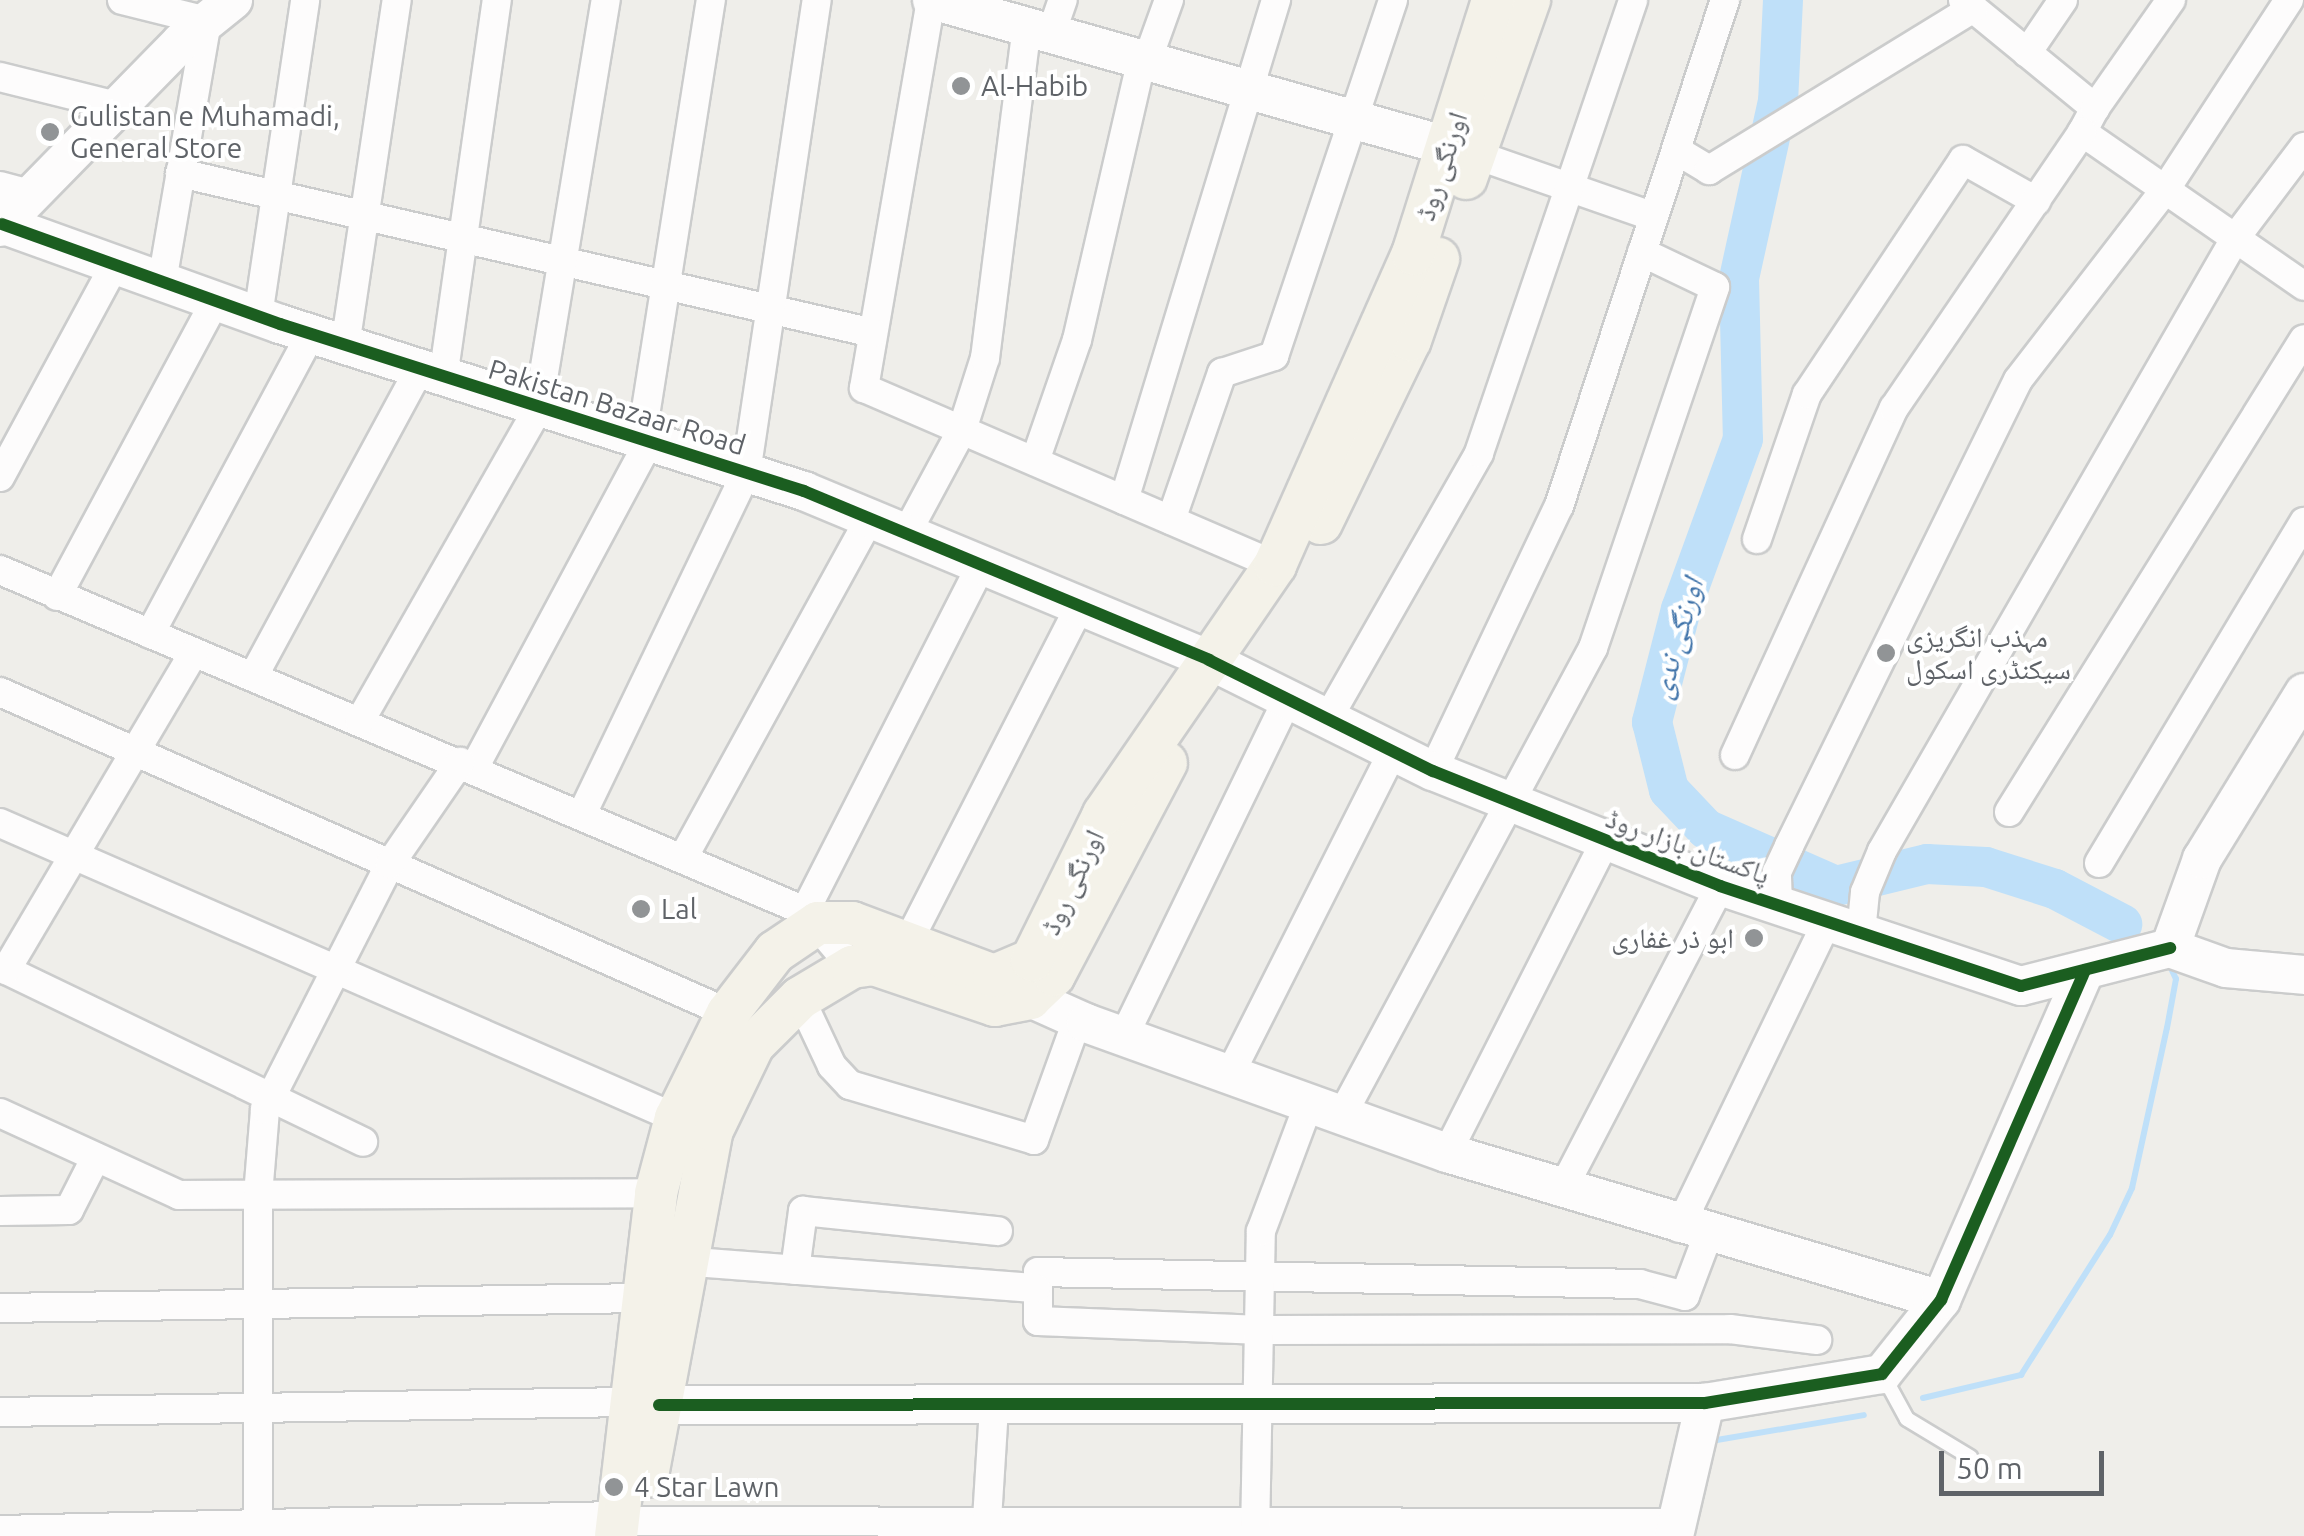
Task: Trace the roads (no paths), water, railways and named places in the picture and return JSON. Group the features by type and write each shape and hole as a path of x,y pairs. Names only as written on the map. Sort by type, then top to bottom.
{"main road":[{"name":"اورنگی روڈ","path":"1017,986 1042,944 1104,814 1220,665 1338,496 1410,340 1461,150 1494,0"},
{"name":"اورنگی روڈ","path":"1220,665 1275,565 1529,0"},
{"path":"628,1528 644,1403 712,1130 753,1045 800,998 852,967 874,964 995,1005 1017,986 852,923 812,917 775,952 728,1013 676,1118 656,1193 642,1298 644,1403"}],"street":[{"path":"122,0 220,10"},
{"path":"258,316 304,0"},
{"path":"150,634 328,340 365,216 398,0"},
{"path":"253,677 431,374 464,238 497,0"},
{"path":"360,721 538,409 606,0"},
{"path":"258,1533 258,1195 272,1098 390,864 467,765 645,442 711,0"},
{"path":"582,814 746,473 817,0"},
{"path":"1275,565 864,388 931,0 1047,20 1144,60 1461,150 1654,217"},
{"path":"1035,461 1077,340 1144,60 1169,0"},
{"path":"1124,500 1178,338 1245,89 1276,0"},
{"path":"1171,520 1222,373 1274,356 1350,118 1393,0"},
{"path":"1327,720 1479,453 1634,0"},
{"path":"1433,771 1559,506 1725,0"},
{"path":"2027,53 2063,0"},
{"path":"1735,755 1894,408 2171,0"},
{"path":"1778,888 1789,846 2018,380 2165,190 2289,0"},
{"path":"1676,150 1709,170 1723,157 1968,4 2027,53 2089,120 2165,190 2304,286"},
{"path":"1,225 14,190 116,106 220,10"},
{"path":"162,282 180,173 220,10"},
{"path":"906,534 962,430 985,358 1047,20"},
{"path":"0,77 116,106"},
{"path":"1816,1340 1730,1329 1262,1330 1038,1320 1036,1288 1038,1272 1262,1280 1640,1284 1685,1296 1694,1232 1882,851 2236,238 2304,147"},
{"path":"1757,538 1807,394 1964,160 2036,200"},
{"path":"180,173 873,333"},
{"name":"Pakistan Bazaar Road","path":"1,225 328,340 746,473 870,518 1220,665"},
{"path":"1255,1527 1263,1404 1261,1231 1325,1109 1593,648 1714,287 1642,252"},
{"path":"0,477 115,264"},
{"path":"57,596 215,300"},
{"path":"2010,812 2304,339"},
{"path":"683,858 870,518"},
{"path":"2098,863 2304,522"},
{"path":"812,917 980,566"},
{"path":"0,570 582,814 812,917 852,967"},
{"path":"908,942 1079,608"},
{"path":"194,652 3,968 362,1142"},
{"name":"پاکستان بازار روڈ","path":"1220,665 1433,771 1604,843 1720,886 1778,888 1844,927 2021,986 2170,948"},
{"path":"0,692 728,1013"},
{"path":"2304,692 2202,859 2170,948 2226,968 2304,975"},
{"path":"1124,1036 1286,700"},
{"path":"1230,1074 1393,752"},
{"path":"0,823 676,1118"},
{"path":"1447,1153 1604,843"},
{"path":"1561,1192 1720,886"},
{"path":"0,1412 644,1403 994,1408 1706,1403 1882,1374 1941,1300 2085,970"},
{"path":"1017,986 1078,1018 1124,1036 1561,1192 1941,1300"},
{"path":"800,998 832,1066 850,1084 1034,1140 1078,1018"},
{"path":"0,1113 178,1194 656,1193"},
{"path":"0,1211 69,1210 96,1157"},
{"path":"794,1270 803,1211 998,1231"},
{"path":"682,1262 1036,1288"},
{"path":"0,1308 642,1298"},
{"path":"0,1535 628,1528 1664,1526 1706,1403"},
{"path":"986,1528 994,1408"}],"lane":[{"path":"1882,1374 1907,1420 1970,1457"}],"waterway":[{"name":"اورنگی ندی","path":"1783,0 1778,101 1739,279 1743,439 1681,609 1652,722 1669,790 1706,829 1836,886 1927,864 1986,867 2055,889 2122,924"},
{"path":"1923,1398 2021,1375 2110,1235 2132,1188 2167,1028 2176,979 2169,964"},
{"path":"1711,1441 1864,1415"}],"place":[{"name":"Al-Habib","path":"961,86"},
{"name":"Gulistan e Muhamadi, General Store","path":"50,132"},
{"name":"مہذب انگریزی سیکنڈری اسکول","path":"1886,653"},
{"name":"Lal","path":"641,909"},
{"name":"ابو ذر غفاری","path":"1754,938"},
{"name":"4 Star Lawn","path":"614,1487"}]}
